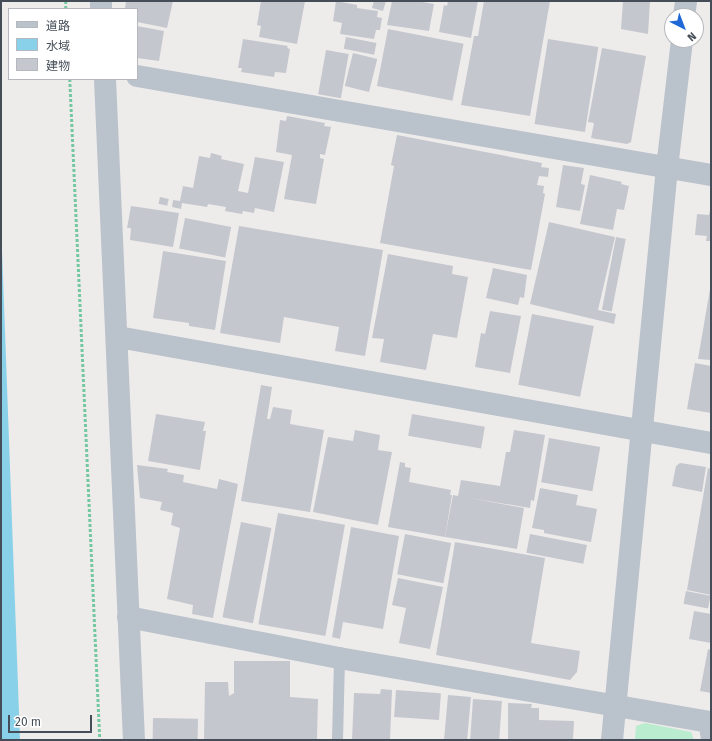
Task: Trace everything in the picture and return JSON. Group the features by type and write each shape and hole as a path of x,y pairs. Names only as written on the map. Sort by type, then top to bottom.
{"street":[{"path":"612,740 667,168 681,48"},
{"path":"138,76 711,175"},
{"path":"105,80 118,337 134,740"},
{"path":"118,337 711,443"},
{"path":"128,617 339,658 615,705 706,727"}],"lane":[{"path":"336,740 339,658"}],"path":[{"path":"70,80 100,740"}],"green space":[{"path":"645,723 691,732 694,740 635,740 636,726"}],"water":[{"path":"1,223 20,740 1,740"}],"building":[{"path":"126,1 173,1 167,28 138,22 138,8 125,8"},
{"path":"261,1 305,1 297,44 259,37 261,26 257,25"},
{"path":"336,1 357,5 357,8 378,11 377,17 382,18 380,30 376,30 374,39 340,34 342,23 333,21"},
{"path":"374,1 386,1 383,11 372,8"},
{"path":"392,1 417,1 434,4 429,31 387,25"},
{"path":"448,1 478,1 471,38 439,32 444,5 447,6"},
{"path":"484,1 550,1 530,116 461,105 474,36 478,36"},
{"path":"623,1 650,1 648,34 621,29"},
{"path":"138,26 164,31 159,61 138,58"},
{"path":"388,29 464,44 453,101 377,86"},
{"path":"346,37 376,43 374,55 344,49"},
{"path":"243,39 288,46 287,48 290,49 286,73 275,72 274,77 241,72 242,68 238,68"},
{"path":"548,39 598,47 585,132 535,124"},
{"path":"602,48 646,56 631,142 627,144 591,138 594,123 588,122"},
{"path":"326,50 349,54 341,98 318,94"},
{"path":"353,53 377,59 369,92 345,86"},
{"path":"287,116 325,123 324,126 331,127 325,155 320,154 320,158 324,159 316,204 284,199 292,155 276,152 280,120 286,121"},
{"path":"397,135 542,163 541,167 549,168 548,177 539,176 537,185 544,186 543,193 545,194 531,270 380,243 394,166 391,165"},
{"path":"211,153 222,156 221,159 244,164 238,191 248,193 255,157 284,162 274,212 255,208 254,213 243,211 242,214 225,211 226,207 208,204 207,207 182,203 181,209 172,207 173,200 180,201 183,186 193,188 199,156 210,158"},
{"path":"563,165 584,168 581,184 585,185 580,211 556,207"},
{"path":"590,175 622,182 621,184 629,186 624,210 617,209 613,230 580,224"},
{"path":"160,197 169,199 167,206 158,204"},
{"path":"131,206 179,213 173,247 130,240 131,228 127,228"},
{"path":"710,210 711,241 706,241 707,236 695,235 697,214 709,215"},
{"path":"185,218 231,227 225,257 179,248"},
{"path":"549,222 615,237 598,310 616,314 614,324 530,304"},
{"path":"239,226 383,250 365,356 335,351 339,327 284,317 280,343 220,333"},
{"path":"616,237 626,239 612,312 602,310"},
{"path":"163,251 226,261 215,330 189,326 189,323 153,318"},
{"path":"388,254 453,266 452,274 468,277 457,338 433,334 426,370 380,362 384,339 372,338"},
{"path":"493,268 527,275 524,298 520,297 518,305 486,298"},
{"path":"710,289 711,360 698,359"},
{"path":"490,311 521,316 510,373 475,367 481,333 485,334"},
{"path":"532,314 594,326 580,397 518,385"},
{"path":"695,363 711,366 711,413 687,409"},
{"path":"261,385 272,387 267,419 270,419 273,407 292,410 290,424 324,430 310,512 241,501"},
{"path":"156,414 205,422 203,431 206,431 200,470 148,461"},
{"path":"412,414 485,427 481,449 408,436"},
{"path":"355,430 380,435 378,450 392,452 378,525 313,512 328,437 353,441"},
{"path":"514,430 545,435 534,501 531,500 530,508 470,498 524,508 517,549 445,537 453,495 458,496 461,480 500,486 506,452 510,452"},
{"path":"549,438 600,447 592,491 541,482"},
{"path":"400,462 405,463 405,467 411,468 409,482 451,490 450,495 452,495 445,537 388,527"},
{"path":"680,463 706,467 702,492 672,486 676,466"},
{"path":"137,465 168,469 167,472 184,475 183,482 217,489 219,479 238,484 213,618 192,614 193,605 167,599 180,528 171,525 173,513 160,510 162,502 140,498"},
{"path":"708,468 711,469 711,595 687,590"},
{"path":"540,488 578,495 576,505 597,509 591,542 544,533 544,530 532,528"},
{"path":"278,513 345,525 325,636 258,624"},
{"path":"241,522 271,528 253,623 222,617"},
{"path":"351,527 399,536 383,629 343,622 340,639 332,637"},
{"path":"405,534 451,543 443,583 397,574"},
{"path":"530,534 587,545 583,564 526,553"},
{"path":"455,542 545,558 531,643 580,651 577,672 570,680 436,655"},
{"path":"398,578 443,587 430,649 399,643 406,608 392,605"},
{"path":"686,591 711,596 708,609 684,604"},
{"path":"694,611 711,614 711,643 689,639"},
{"path":"708,649 711,650 711,693 700,691"},
{"path":"234,661 290,661 290,697 318,699 317,740 204,740 205,682 228,682 229,696 234,693"},
{"path":"381,689 392,690 390,740 352,740 354,693 380,694"},
{"path":"396,690 441,693 439,720 394,717"},
{"path":"448,695 471,697 467,740 444,740"},
{"path":"473,699 502,701 499,740 470,740"},
{"path":"508,703 532,704 531,708 539,708 539,720 574,721 573,740 508,740"},
{"path":"153,718 198,719 198,740 153,740"}]}
